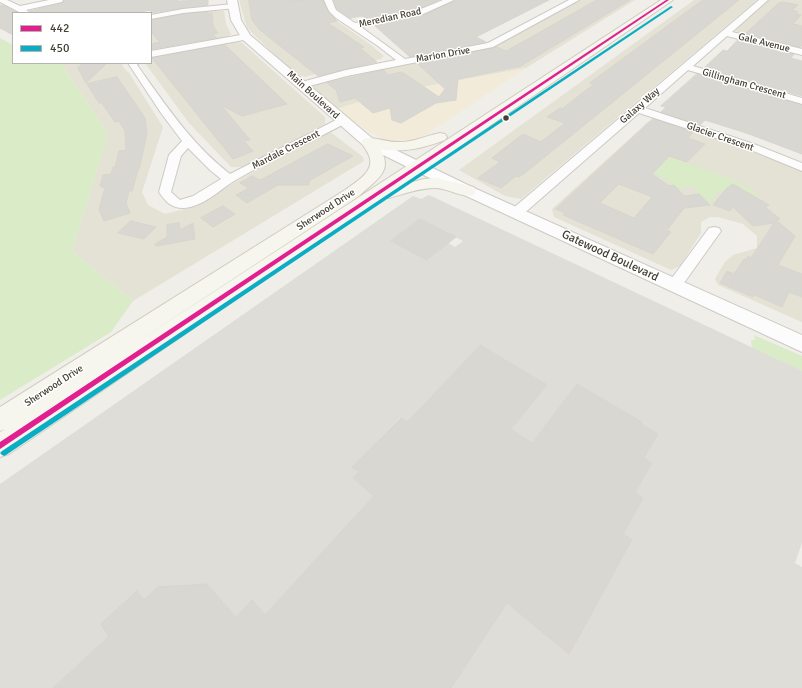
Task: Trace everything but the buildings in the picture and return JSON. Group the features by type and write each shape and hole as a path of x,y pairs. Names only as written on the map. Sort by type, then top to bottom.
{"main road":[{"name":"Sherwood Drive","path":"0,446 374,196 440,137 652,0"},
{"name":"Sherwood Drive","path":"0,420 352,193 463,137 668,0"},
{"path":"368,142 386,146 405,147 416,146 440,137"},
{"path":"463,137 454,152 446,158 445,166 446,170 453,174 468,191"},
{"path":"352,193 371,175 377,166 378,158 368,142"},
{"path":"374,196 424,184 436,183 468,191"}],"street":[{"path":"1,0 25,12"},
{"path":"19,9 59,0"},
{"path":"328,0 333,11 352,26 382,44 404,62"},
{"name":"Meredian Road","path":"352,26 418,13 450,0"},
{"name":"Marion Drive","path":"302,84 346,73 490,45 503,40 575,0"},
{"name":"Galaxy Way","path":"516,213 764,0"},
{"path":"152,17 232,3"},
{"name":"Main Boulevard","path":"232,3 236,20 246,37 368,142 411,163"},
{"name":"Gale Avenue","path":"726,33 802,52"},
{"path":"152,54 246,37"},
{"path":"132,64 188,141 214,168 229,179"},
{"name":"Gillingham Crescent","path":"686,67 802,101"},
{"name":"Glacier Crescent","path":"637,109 750,146 802,167"},
{"name":"Mardale Crescent","path":"188,141 175,155 165,192 171,200 180,205 200,198 229,179 342,121"},
{"name":"Gatewood Boulevard","path":"411,163 468,191 802,344"},
{"path":"674,286 714,231"}],"shaded area":[{"path":"239,0 321,0 327,14 384,56 381,59 341,67 305,77 294,73 247,28"},
{"path":"579,0 635,0 526,68 386,94 336,109 313,87 315,84 345,76 488,48 507,40"},
{"path":"694,0 757,0 521,199 505,196 459,170"},
{"path":"769,0 802,0 802,49 741,35 736,31 739,26"},
{"path":"216,10 224,11 226,24 231,34 226,38 152,51 152,20 178,14"},
{"path":"237,42 242,43 325,117 325,124 242,167 231,167 189,123 146,64 152,64 152,58 155,56"},
{"path":"62,64 122,64 123,67 129,73 163,127 142,192 148,205 165,214 185,209 329,131 363,157 364,161 133,301 72,251 108,134"},
{"path":"526,68 423,137 403,144 391,142 369,132 336,109 386,94"},
{"path":"659,120 742,148 802,171 802,322 718,285 715,279 724,263 733,255 757,248 757,236 743,224 718,217 710,217 701,222 701,233 680,266 671,270 554,217 552,209 649,121"},
{"path":"429,195 802,371 802,543 795,563 802,567 802,688 451,688 507,603 569,653 632,541 623,534 643,498 635,492 652,463 644,458 658,434 641,424 642,422 577,384 532,443 511,429 547,385 482,345 407,422 400,418 353,466 359,472 353,478 375,496 265,615 252,601 236,617 207,584 144,600 137,591 109,636 53,688 0,688 0,484 413,196 421,199","holes":["420,219 463,241 455,247 448,243 428,260 391,241"]}],"green space":[{"path":"0,38 12,44 12,64 62,64 108,134 72,251 133,301 111,332 0,400"},
{"path":"670,157 730,178 758,193 744,199 719,190 710,204 693,186 680,189 654,173"},
{"path":"754,335 802,356 802,373 752,349 751,340 755,340"}],"transit line":[{"name":"442","path":"0,446 668,0"},
{"name":"450","path":"4,453 672,7"}]}
